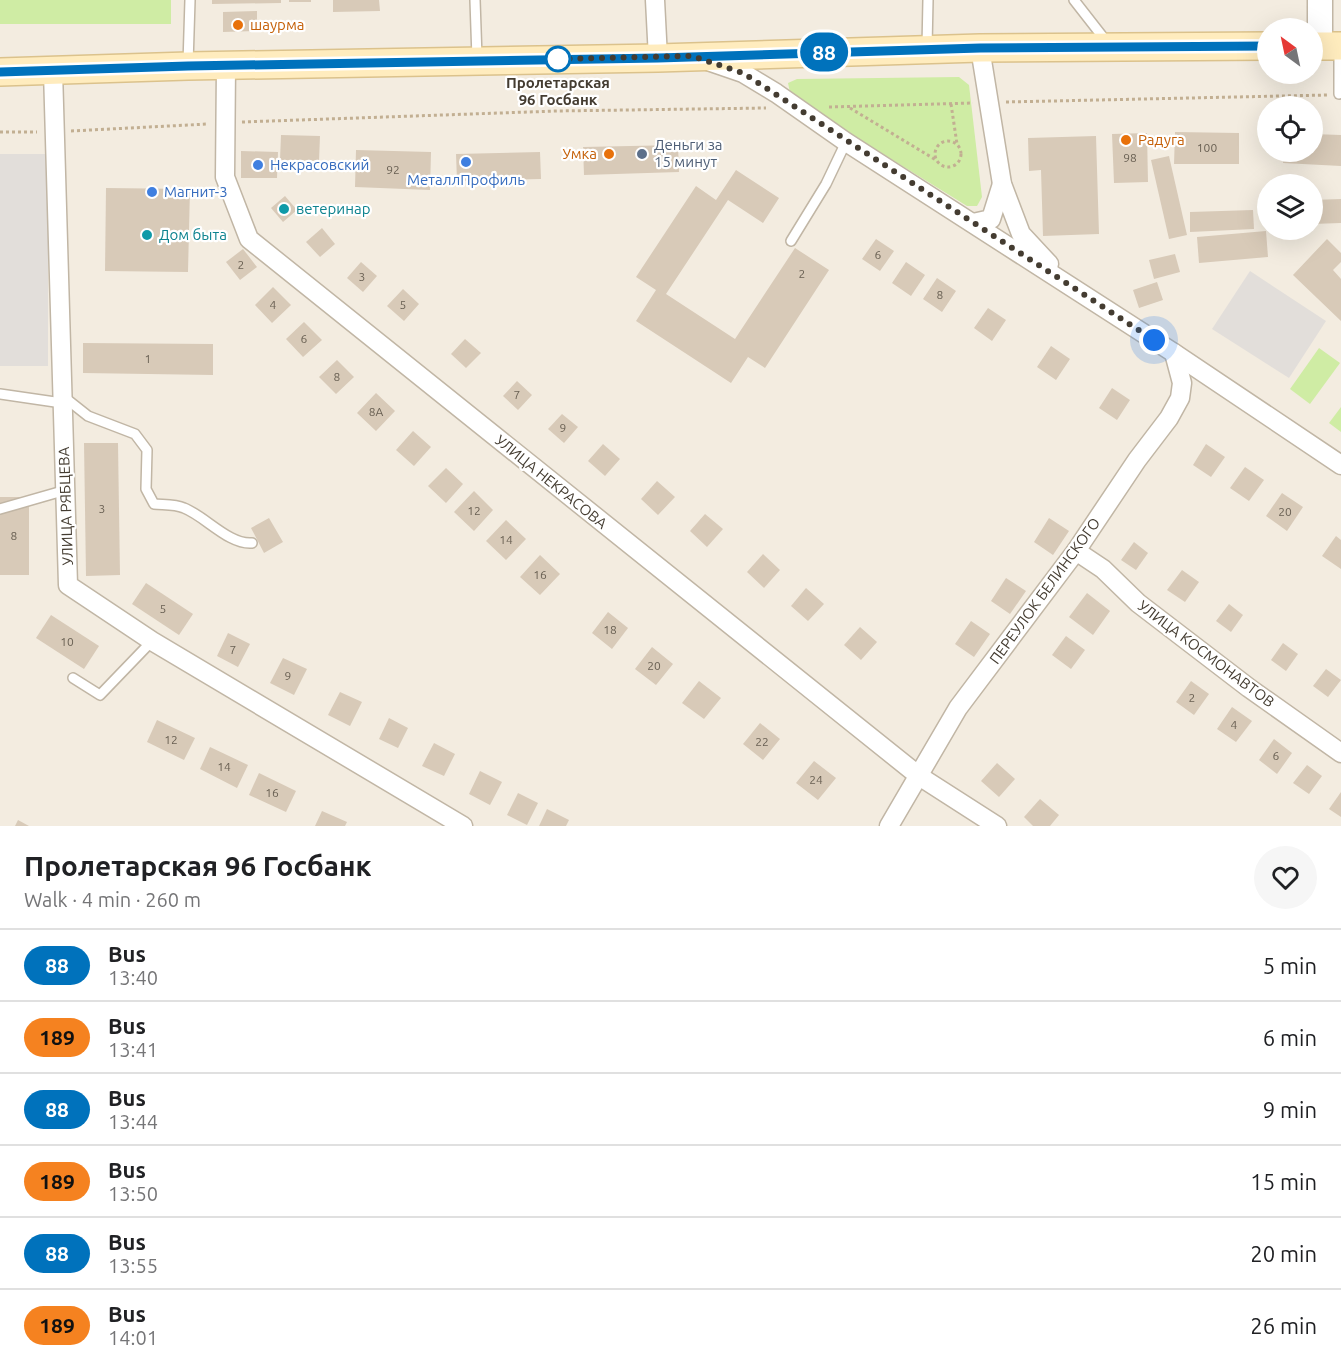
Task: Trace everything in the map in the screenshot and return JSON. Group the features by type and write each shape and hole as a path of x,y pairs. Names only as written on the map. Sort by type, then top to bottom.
{"main road":[{"path":"0,72 188,66 658,58 927,49 1257,46"}],"street":[{"path":"655,0 658,58"},
{"path":"1320,0 1328,46"},
{"path":"980,48 1002,184 1021,234 1078,293"},
{"path":"755,54 776,93"},
{"path":"692,56 743,73 776,93 846,142 1174,353 1341,465"},
{"name":"УЛИЦА НЕКРАСОВА","path":"226,66 225,177 249,239 919,776 997,826"},
{"name":"УЛИЦА РЯБЦЕВА","path":"53,71 68,585 152,641 463,826"},
{"path":"973,223 991,219 1002,184"},
{"name":"ПЕРЕУЛОК БЕЛИНСКОГО","path":"889,826 958,708 1076,551 1137,460 1169,418 1180,398 1182,383 1174,353"},
{"name":"УЛИЦА КОСМОНАВТОВ","path":"1076,551 1103,569 1156,618 1341,753"}],"lane":[{"path":"188,66 190,0"},
{"path":"475,0 477,60"},
{"path":"927,49 928,0"},
{"path":"1074,0 1112,48"},
{"path":"1328,46 1339,94"},
{"path":"791,241 826,183 846,142"},
{"path":"0,394 62,399 88,416 135,434 147,450 146,489 154,504 183,507 226,534 246,543 252,543"},
{"path":"0,509 66,490"},
{"path":"73,678 100,695 152,641"}],"path":[{"path":"0,132 54,132 226,123 557,111 849,107 1339,94"},
{"path":"849,107 939,164 948,167 956,164 961,154 957,144 951,104"},
{"path":"936,160 935,150 942,142 952,141 957,144"}],"green space":[{"path":"0,0 171,0 171,24 0,24"},
{"path":"959,77 969,85 982,197 977,206 967,206 791,97 788,83 797,79"},
{"path":"1319,348 1340,363 1310,404 1290,389"},
{"path":"1341,407 1341,432 1329,423"}],"shaded area":[{"path":"0,154 48,154 48,366 0,366"},
{"path":"1250,271 1326,321 1289,378 1212,329"}],"building":[{"path":"212,0 281,0 281,3 212,4"},
{"path":"289,0 311,0 311,2 289,2"},
{"path":"333,0 379,0 380,11 333,12"},
{"path":"257,11 257,31 223,32 223,12"},
{"path":"1175,132 1239,133 1239,164 1174,164"},
{"path":"1147,133 1148,182 1114,183 1112,134"},
{"path":"1323,134 1341,135 1341,166 1283,163 1323,162"},
{"path":"281,135 320,136 319,161 280,160"},
{"path":"1096,136 1099,234 1043,236 1041,170 1029,171 1028,138"},
{"path":"678,145 679,172 584,175 583,147"},
{"path":"356,150 431,152 430,190 355,187"},
{"path":"241,151 278,152 277,178 241,178"},
{"path":"540,152 541,179 457,181 456,154"},
{"path":"1169,156 1187,235 1169,239 1151,160"},
{"path":"736,170 779,198 763,223 728,200 666,294 735,339 795,248 829,270 765,368 748,357 731,383 636,321 656,290 636,277 696,186 716,200"},
{"name":"Дом быта","path":"106,188 190,189 188,272 105,271"},
{"name":"ветеринар","path":"285,196 297,210 283,222 271,208"},
{"path":"1341,199 1341,223 1323,224 1323,200"},
{"path":"1253,210 1254,229 1190,232 1190,212"},
{"path":"322,228 335,244 320,257 306,242"},
{"path":"1257,232 1257,240 1267,240 1268,257 1199,263 1197,237"},
{"path":"876,239 894,251 880,271 862,259"},
{"path":"1327,239 1341,253 1341,262 1333,270 1341,279 1341,321 1293,275"},
{"path":"243,249 257,267 240,280 226,262"},
{"path":"1175,254 1180,272 1154,279 1149,260"},
{"path":"361,262 377,276 363,292 347,278"},
{"path":"906,262 925,275 911,296 892,283"},
{"path":"937,278 956,291 942,312 923,299"},
{"path":"1157,282 1163,300 1139,308 1133,290"},
{"path":"273,287 291,305 272,323 255,305"},
{"path":"403,289 419,304 404,321 387,306"},
{"path":"988,308 1006,320 992,341 974,328"},
{"path":"304,322 322,340 303,357 286,339"},
{"path":"465,339 481,353 466,368 451,354"},
{"path":"83,343 213,344 213,375 83,373"},
{"path":"1051,346 1070,359 1056,380 1037,367"},
{"path":"337,360 354,377 336,394 319,377"},
{"path":"517,381 532,395 518,410 503,396"},
{"path":"1112,388 1130,400 1117,420 1099,408"},
{"path":"376,393 395,411 376,431 357,413"},
{"path":"562,414 578,427 564,443 548,429"},
{"path":"413,431 431,447 414,466 396,450"},
{"path":"84,443 118,443 120,575 86,576"},
{"path":"603,444 620,459 605,476 588,461"},
{"path":"1206,444 1225,457 1211,477 1193,465"},
{"path":"1245,467 1264,480 1249,501 1230,488"},
{"path":"446,468 463,484 446,503 428,486"},
{"path":"657,481 675,497 658,515 641,499"},
{"path":"474,491 493,510 474,531 454,512"},
{"path":"1282,493 1303,507 1287,531 1266,516"},
{"path":"0,497 29,497 29,575 0,575"},
{"path":"705,514 723,529 707,547 690,531"},
{"path":"269,518 283,542 264,553 251,528"},
{"path":"1049,518 1069,531 1053,555 1034,542"},
{"path":"506,520 526,539 506,560 486,541"},
{"path":"1336,536 1341,540 1341,569 1322,556"},
{"path":"1134,542 1148,553 1136,570 1121,560"},
{"path":"763,554 780,570 764,588 747,572"},
{"path":"540,555 560,574 540,595 520,577"},
{"path":"1182,570 1199,582 1185,602 1167,590"},
{"path":"1006,578 1026,591 1010,614 991,601"},
{"path":"146,583 193,614 179,635 132,604"},
{"path":"806,588 824,604 808,621 791,606"},
{"path":"1087,593 1110,611 1093,635 1069,617"},
{"path":"1229,604 1243,615 1231,632 1216,621"},
{"path":"608,612 628,628 612,649 592,633"},
{"path":"51,615 99,646 84,669 36,638"},
{"path":"971,621 990,634 974,657 955,644"},
{"path":"860,627 877,642 861,660 844,645"},
{"path":"228,633 250,644 238,667 217,656"},
{"path":"1066,636 1085,650 1071,669 1052,655"},
{"path":"1283,643 1298,654 1286,671 1271,660"},
{"path":"652,647 673,664 656,685 635,669"},
{"path":"283,658 307,669 294,695 270,683"},
{"path":"1326,669 1341,680 1328,697 1313,686"},
{"path":"699,681 721,698 704,719 682,703"},
{"path":"1191,681 1209,694 1194,715 1176,702"},
{"path":"340,692 362,702 350,726 328,715"},
{"path":"1232,707 1252,721 1236,742 1217,729"},
{"path":"389,718 408,728 398,748 379,739"},
{"path":"157,720 195,738 184,760 147,742"},
{"path":"760,723 780,739 763,760 743,744"},
{"path":"1274,739 1292,753 1277,774 1259,760"},
{"path":"434,743 455,754 444,776 422,766"},
{"path":"210,747 248,765 237,788 200,769"},
{"path":"814,761 836,778 818,800 796,783"},
{"path":"997,763 1015,779 999,797 981,781"},
{"path":"1307,765 1322,776 1309,794 1293,783"},
{"path":"480,771 502,782 490,805 469,794"},
{"path":"259,773 296,791 286,812 249,795"},
{"path":"1341,792 1341,817 1329,809"},
{"path":"518,793 538,803 527,825 507,815"},
{"path":"1040,799 1059,815 1050,826 1033,826 1024,817"},
{"path":"547,809 569,820 566,826 539,826"},
{"path":"322,811 347,822 345,826 315,826"},
{"path":"18,820 29,826 15,826"}],"bus line":[{"name":"88","path":"0,72 188,66 658,58 980,48 1257,46"}],"place":[{"name":"шаурма","path":"238,25"},
{"name":"Пролетарская 96 Госбанк","path":"558,59"},
{"name":"Радуга","path":"1126,140"},
{"name":"Умка","path":"609,154"},
{"name":"Деньги за 15 минут","path":"642,154"},
{"name":"МеталлПрофиль","path":"466,162"},
{"name":"Некрасовский","path":"258,165"},
{"name":"Магнит-3","path":"152,192"},
{"name":"ветеринар","path":"284,209"},
{"name":"Дом быта","path":"147,235"}],"route":[{"path":"558,59 553,59 692,56 743,73 1078,293 1154,340"}]}
